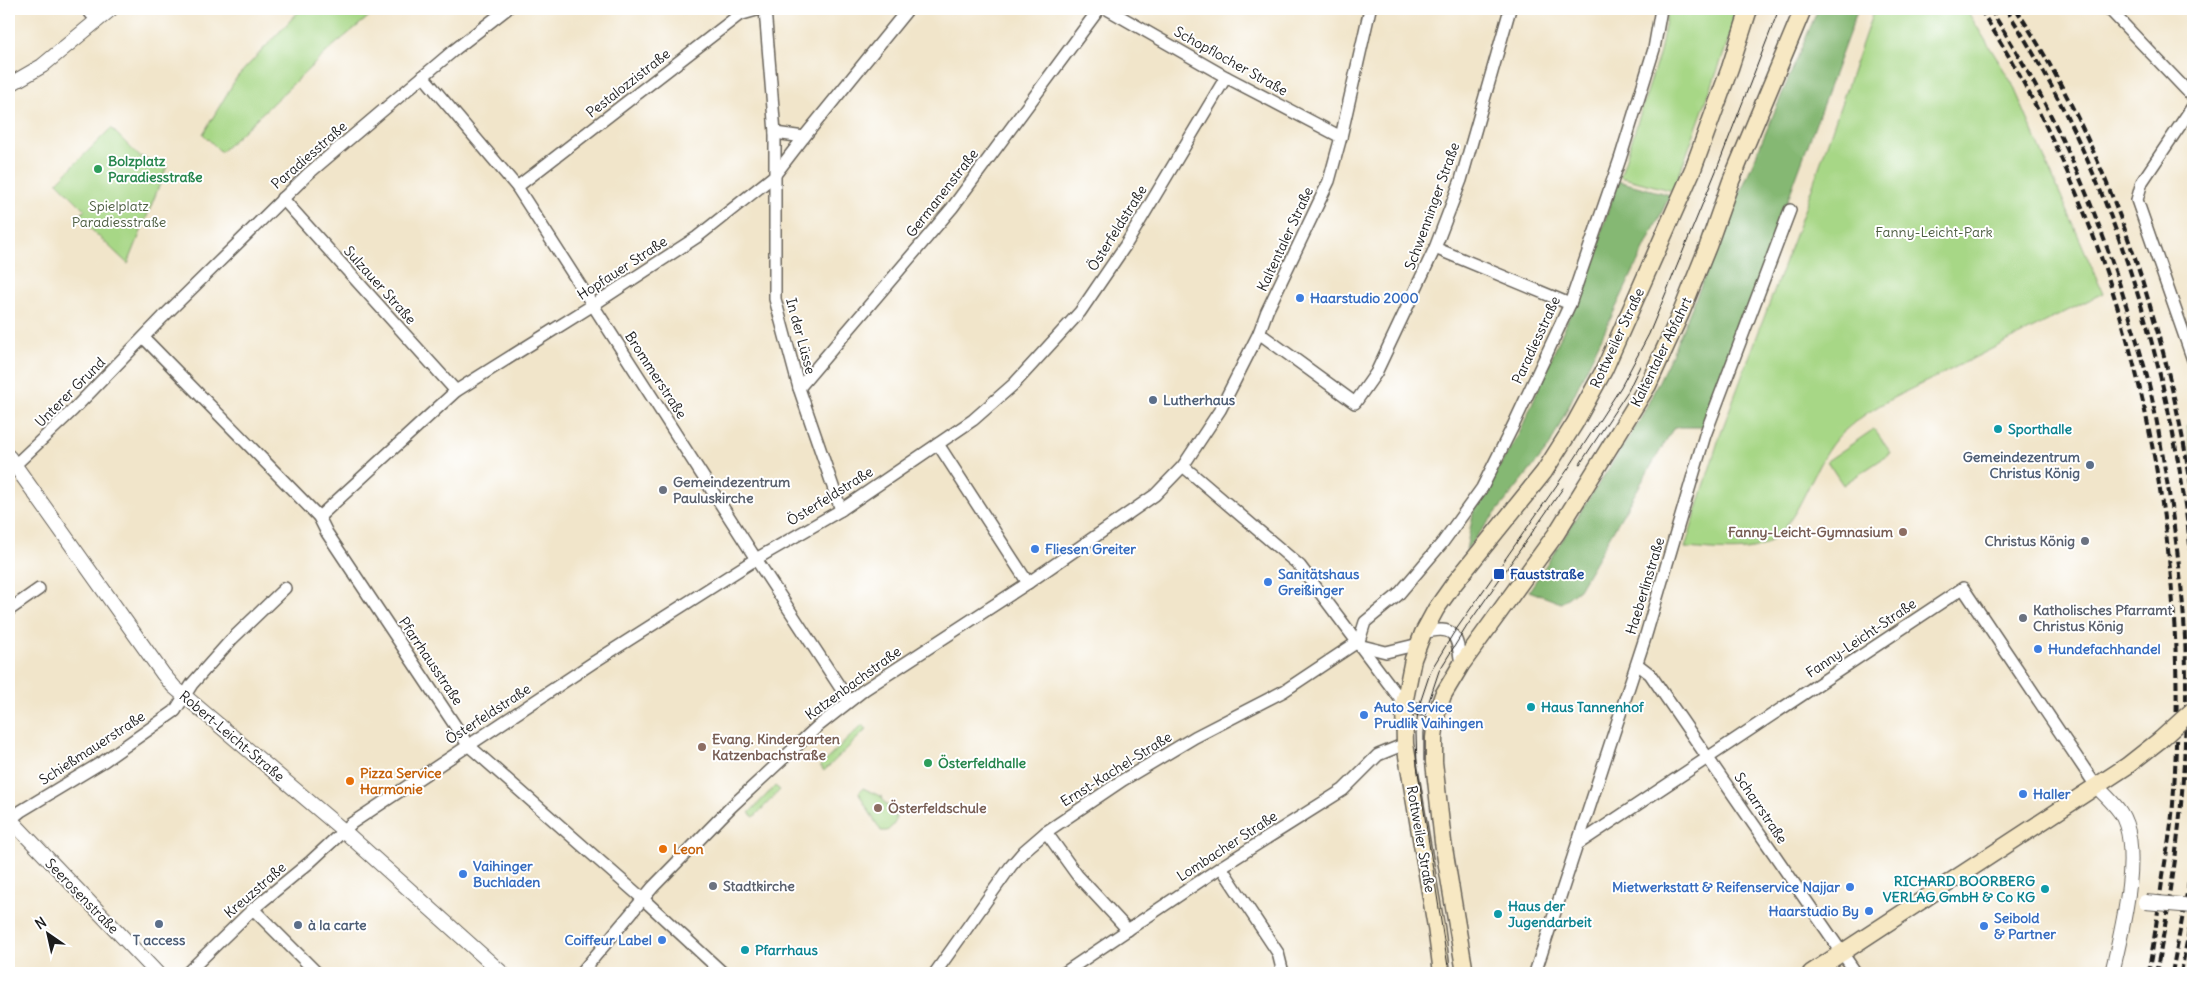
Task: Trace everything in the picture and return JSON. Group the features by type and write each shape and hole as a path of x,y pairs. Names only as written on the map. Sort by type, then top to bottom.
{"main road":[{"name":"Rottweiler Straße","path":"1442,973 1405,744 1404,704 1409,672 1421,639 1453,585 1544,472 1575,423 1604,370 1693,169 1730,68 1749,9"},
{"name":"Kaltentaler Abfahrt","path":"1461,665 1556,534 1648,385 1685,305 1731,181 1802,9"},
{"name":"Rottweiler Straße","path":"1461,665 1443,695 1437,712 1434,762 1443,842 1465,973"},
{"path":"1811,973 2127,766 2160,740 2193,710"}],"street":[{"path":"87,9 97,21"},
{"path":"9,85 42,66 111,9"},
{"name":"Paradiesstraße","path":"144,338 282,198 423,76 507,9"},
{"name":"Pestalozzistraße","path":"517,187 739,15 760,9"},
{"name":"In der Lüsse","path":"764,9 775,133 775,299 799,388 841,510"},
{"name":"Hopfauer Straße","path":"319,517 456,392 697,237 774,176 908,9"},
{"name":"Germanenstraße","path":"799,388 952,208 1099,9"},
{"name":"Schopflocher Straße","path":"1107,9 1226,77 1341,137"},
{"name":"Kaltentaler Straße","path":"1183,466 1220,410 1259,333 1267,311 1329,181 1370,9"},
{"name":"Schwenninger Straße","path":"1259,333 1355,403 1376,373 1435,248 1460,180 1510,9"},
{"name":"Paradiesstraße","path":"1360,644 1365,622 1398,595 1420,572 1482,488 1513,426 1570,304 1620,159 1654,49 1661,9"},
{"path":"2109,9 2193,97"},
{"name":"Brommerstraße","path":"423,76 517,187 849,701"},
{"name":"Österfeldstraße","path":"344,832 352,823 468,745 756,559 841,510 973,420 1014,384 1080,312 1125,246 1226,77"},
{"path":"2193,106 2142,182 2137,200 2193,360"},
{"path":"775,133 804,137"},
{"name":"Sulzauer Straße","path":"282,198 456,392"},
{"name":"Haeberlinstraße","path":"1535,973 1636,664 1675,540 1705,435 1790,210"},
{"path":"1435,248 1570,304"},
{"name":"Unterer Grund","path":"11,465 144,338"},
{"name":"Pfarrhausstraße","path":"144,338 319,517 327,533 468,745 643,899 722,973"},
{"path":"938,444 1028,583"},
{"name":"Robert-Leicht-Straße","path":"11,465 163,674 502,973"},
{"path":"1183,466 1300,566 1404,704 1418,709 1437,712"},
{"name":"Katzenbachstraße","path":"581,973 643,899 732,806 816,727 849,701 1028,583 1155,495 1183,466"},
{"path":"186,696 192,684 231,640 286,588"},
{"name":"Fanny-Leicht-Straße","path":"1578,844 1963,588 2096,786"},
{"path":"9,610 39,589"},
{"path":"1360,644 1386,652 1442,630 1453,634 1458,641 1461,665"},
{"name":"Ernst-Kachel-Straße","path":"935,973 1011,866 1024,851 1046,832 1160,757 1284,691 1360,644"},
{"name":"Scharrstraße","path":"1636,664 1650,674 1856,973"},
{"name":"Schießmauerstraße","path":"10,819 104,761 175,711 186,696"},
{"name":"Lombacher Straße","path":"1064,973 1221,867 1342,790 1378,755 1405,744"},
{"path":"2096,786 2120,812 2126,824 2130,843 2129,900 2112,973"},
{"name":"Seerosenstraße","path":"10,819 157,973"},
{"name":"Kreuzstraße","path":"187,973 253,909 344,832"},
{"path":"1046,832 1077,875 1128,930"},
{"path":"1221,867 1278,953 1280,972"},
{"path":"2129,900 2193,906"},
{"path":"253,909 317,973"}],"green space":[{"path":"301,9 378,9 332,47 221,152 203,134 237,77"},
{"path":"1668,9 1738,9 1728,42 1673,191 1620,177 1660,52"},
{"path":"1818,9 1858,9 1704,427 1674,427 1579,589 1561,603 1529,591 1640,420 1672,354"},
{"name":"Fanny-Leicht-Park","path":"1874,9 1966,9 2012,83 2103,293 1892,399 1854,422 1843,432 1822,459 1789,522 1778,535 1764,545 1737,551 1685,548 1720,435 1801,219"},
{"name":"Spielplatz Paradiesstraße","path":"111,128 139,156 167,166 128,264 78,217 85,210 57,182"},
{"path":"1618,181 1670,195 1549,447 1466,550 1474,509 1520,432 1588,272"},
{"path":"2193,421 2193,463 2186,426"},
{"path":"1874,429 1891,453 1843,485 1827,461"},
{"path":"862,725 867,729 824,771 820,766"},
{"path":"775,786 780,790 754,817 749,813"},
{"path":"863,788 882,797 896,816 893,825 887,831 881,831 865,805 859,792"}],"tram line":[{"path":"1449,973 1417,766 1416,733 1418,709 1431,670 1453,634 1568,469 1621,387 1649,334 1716,171 1779,9"},
{"path":"1580,464 1628,391 1640,366"},
{"path":"1424,761 1426,710 1439,671 1467,626 1563,488"},
{"path":"2182,973 2193,964"}],"railway":[{"path":"1980,9 2032,99 2076,193 2112,290 2140,390 2160,492 2172,596 2177,700 2172,815 2148,973"},
{"path":"1990,9 2013,46 2054,122 2090,202 2141,354 2161,445 2181,582 2186,654 2186,715 2185,752 2175,863 2156,973"},
{"path":"2006,9 2044,73 2078,139 2108,209 2133,280 2155,353 2172,427 2193,575"},
{"path":"2016,9 2049,64 2079,122 2106,182 2130,244 2151,308 2168,371 2193,498"},
{"path":"2172,973 2188,888 2193,843"},
{"path":"2181,973 2193,910"}],"place":[{"name":"Bolzplatz Paradiesstraße","path":"98,169"},
{"name":"Haarstudio 2000","path":"1300,298"},
{"name":"Lutherhaus","path":"1153,400"},
{"name":"Sporthalle","path":"1998,429"},
{"name":"Gemeindezentrum Christus König","path":"2090,465"},
{"name":"Gemeindezentrum Pauluskirche","path":"663,490"},
{"name":"Fanny-Leicht-Gymnasium","path":"1903,532"},
{"name":"Christus König","path":"2085,541"},
{"name":"Fliesen Greiter","path":"1035,549"},
{"name":"Fauststraße","path":"1499,574"},
{"name":"Sanitätshaus Greißinger","path":"1268,582"},
{"name":"Katholisches Pfarramt Christus König","path":"2023,618"},
{"name":"Hundefachhandel","path":"2038,649"},
{"name":"Haus Tannenhof","path":"1531,707"},
{"name":"Auto Service Prudlik Vaihingen","path":"1364,715"},
{"name":"Evang. Kindergarten Katzenbachstraße","path":"702,747"},
{"name":"Österfeldhalle","path":"928,763"},
{"name":"Pizza Service Harmonie","path":"350,781"},
{"name":"Haller","path":"2023,794"},
{"name":"Österfeldschule","path":"878,808"},
{"name":"Leon","path":"663,849"},
{"name":"Vaihinger Buchladen","path":"463,874"},
{"name":"Stadtkirche","path":"713,886"},
{"name":"Mietwerkstatt & Reifenservice Najjar","path":"1850,887"},
{"name":"RICHARD BOORBERG VERLAG GmbH & Co KG","path":"2045,889"},
{"name":"Haarstudio By","path":"1869,911"},
{"name":"Haus der Jugendarbeit","path":"1498,914"},
{"name":"T access","path":"159,924"},
{"name":"à la carte","path":"298,925"},
{"name":"Seibold & Partner","path":"1984,926"},
{"name":"Coiffeur Label","path":"662,940"},
{"name":"Pfarrhaus","path":"745,950"}]}
